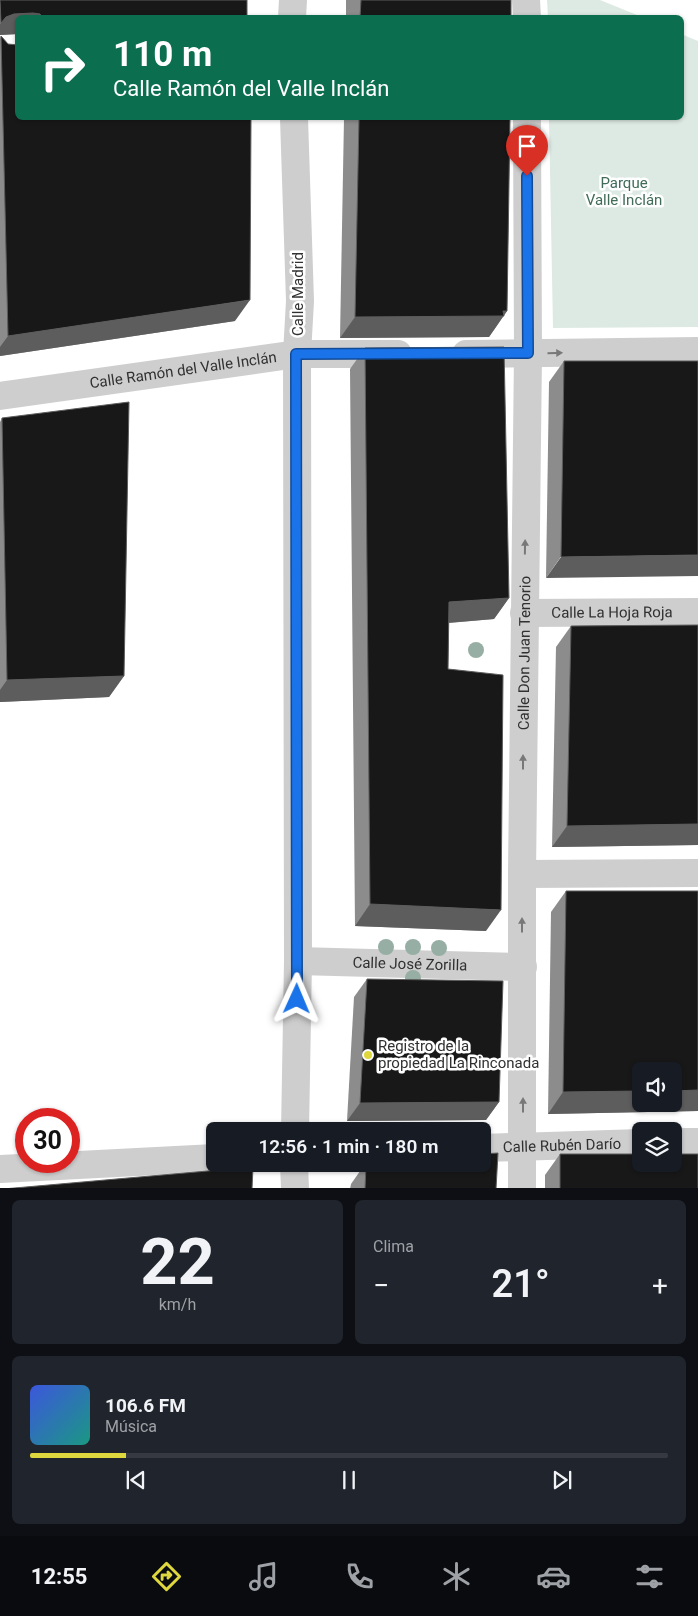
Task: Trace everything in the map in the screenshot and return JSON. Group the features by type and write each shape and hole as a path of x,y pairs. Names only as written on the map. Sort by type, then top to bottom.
{"street":[{"path":"292,15 293,0"},
{"path":"526,0 526,15"},
{"name":"Calle Madrid","path":"294,120 300,301 296,354 298,961 295,1122"},
{"name":"Calle Don Juan Tenorio","path":"522,1188 522,874 528,353 527,120"},
{"name":"Calle Ramón del Valle Inclán","path":"0,396 296,354 698,351"},
{"name":"Calle La Hoja Roja","path":"524,613 698,612"},
{"path":"522,874 698,873"},
{"name":"Calle José Zorilla","path":"298,961 523,967"},
{"path":"682,1142 698,1142"},
{"name":"Calle Rubén Darío","path":"491,1148 632,1143"},
{"path":"0,1169 206,1158"},
{"path":"294,1172 295,1188"}],"green space":[{"path":"547,0 600,0 637,15 548,15"},
{"name":"Parque Valle Inclán","path":"684,35 698,41 698,327 553,328 549,120 684,120"}],"building":[{"path":"0,0 247,0 247,15 41,15 33,13 14,14 6,17 1,23"},
{"path":"361,0 511,0 511,15 360,15"},
{"path":"1,36 8,44 15,45 15,120 251,120 250,300 8,336"},
{"path":"359,120 510,120 507,311 503,311 504,316 355,317"},
{"path":"504,347 509,598 449,602 448,669 503,675 501,910 370,904 365,348"},
{"path":"564,361 698,361 698,555 561,557"},
{"path":"129,402 124,676 7,680 2,418"},
{"path":"698,625 698,824 567,826 571,626"},
{"path":"566,891 698,891 698,1090 682,1091 682,1062 632,1062 632,1091 563,1092"},
{"path":"367,979 503,981 499,1102 360,1103"},
{"path":"491,1153 498,1153 496,1188 365,1188 366,1172 491,1172"},
{"path":"560,1154 632,1154 632,1172 682,1172 682,1154 698,1154 698,1188 560,1188"},
{"path":"206,1171 253,1172 252,1188 14,1188"}],"place":[{"name":"Registro de la propiedad La Rinconada","path":"368,1055"}],"route":[{"path":"297,999 296,354 528,353 527,176"}]}
